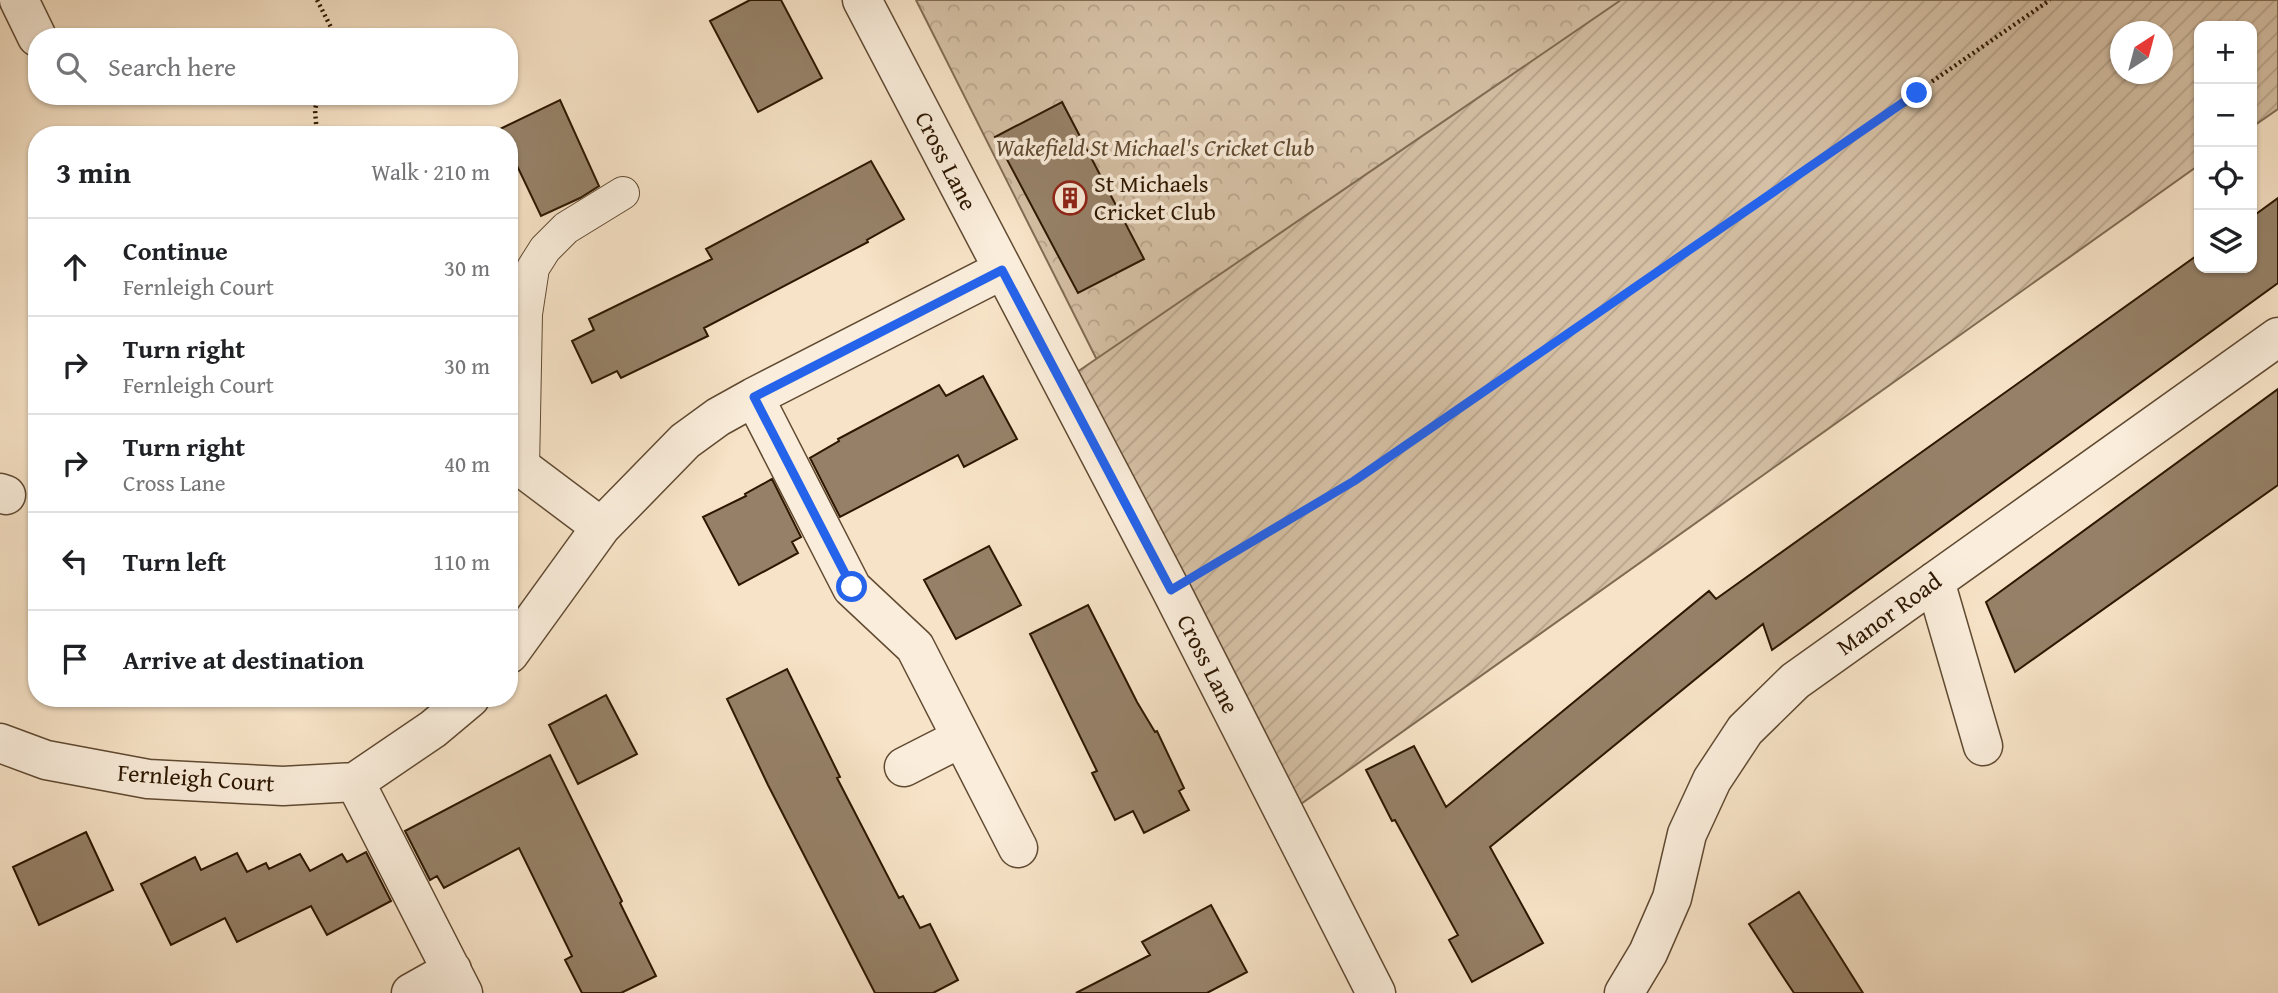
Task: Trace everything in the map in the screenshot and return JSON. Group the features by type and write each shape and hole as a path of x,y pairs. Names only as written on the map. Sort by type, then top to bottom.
{"street":[{"path":"19,0 33,28"},
{"name":"Cross Lane","path":"862,0 1171,590 1376,993"},
{"path":"518,642 601,527 685,441 718,417 754,397 1002,270"},
{"name":"Manor Road","path":"1624,993 1648,953 1672,898 1687,834 1697,812 1712,780 1745,730 1795,681 2278,337"},
{"path":"754,397 852,587 915,647 1018,848"},
{"path":"518,465 601,527"},
{"path":"1934,581 1983,746"},
{"path":"411,993 458,982 355,782 433,729 459,707"},
{"path":"904,767 961,738"},
{"name":"Fernleigh Court","path":"0,743 46,761 148,779 283,786 355,782"}],"lane":[{"path":"518,433 526,314 533,268 545,249 566,228 623,193"}],"path":[{"path":"317,0 331,28"},
{"path":"1171,590 1354,481 2050,0"},
{"path":"316,105 316,126"}],"green space":[{"name":"Wakefield St Michael's Cricket Club","path":"916,0 1627,0 1100,366"},
{"path":"1621,0 2278,0 2278,109 2257,124 2257,21 2194,21 2194,169 1284,816 1061,383"}],"building":[{"path":"750,0 781,0 822,78 758,112 710,21"},
{"path":"560,100 599,186 541,216 518,168 518,126 506,126"},
{"name":"St Michaels Cricket Club","path":"1062,102 1144,259 1078,293 995,137"},
{"path":"871,161 904,219 867,240 868,242 704,328 708,336 621,378 617,371 592,383 572,341 594,330 589,319 712,259 706,249"},
{"path":"2278,198 2278,283 1772,650 1763,624 1490,847 1543,943 1472,982 1449,940 1458,935 1395,820 1392,821 1366,770 1414,746 1446,807 1709,591 1716,599 2194,258 2194,273 2257,273 2257,213"},
{"path":"983,376 1017,439 964,467 958,455 840,517 810,458 839,441 838,439 939,385 946,396"},
{"path":"2278,389 2278,485 2015,672 1986,602"},
{"path":"772,479 801,537 792,542 798,553 739,585 703,517 746,496 745,494"},
{"path":"989,546 1021,605 956,639 924,580"},
{"path":"1088,605 1137,702 1155,732 1157,731 1184,788 1179,791 1189,810 1144,833 1133,811 1115,820 1092,773 1097,771 1030,634"},
{"path":"787,669 840,777 837,778 899,898 903,896 920,928 930,924 958,980 933,993 875,993 727,699"},
{"path":"606,695 637,754 578,784 549,725"},
{"path":"550,755 656,976 621,993 582,993 565,960 572,956 519,848 444,888 437,876 430,880 405,831"},
{"path":"86,832 113,890 39,925 13,867"},
{"path":"366,852 391,901 327,935 311,906 237,942 225,918 171,945 141,884 195,857 201,870 237,853 247,872 266,863 269,869 300,854 310,871 342,854 347,862"},
{"path":"1799,892 1863,993 1794,993 1749,924"},
{"path":"1211,905 1247,972 1207,993 1076,993 1150,955 1142,942"}],"place":[{"name":"St Michaels Cricket Club","path":"1070,198"}],"route":[{"path":"852,587 754,397 1002,270 1171,590 1354,481 1917,93"}]}
